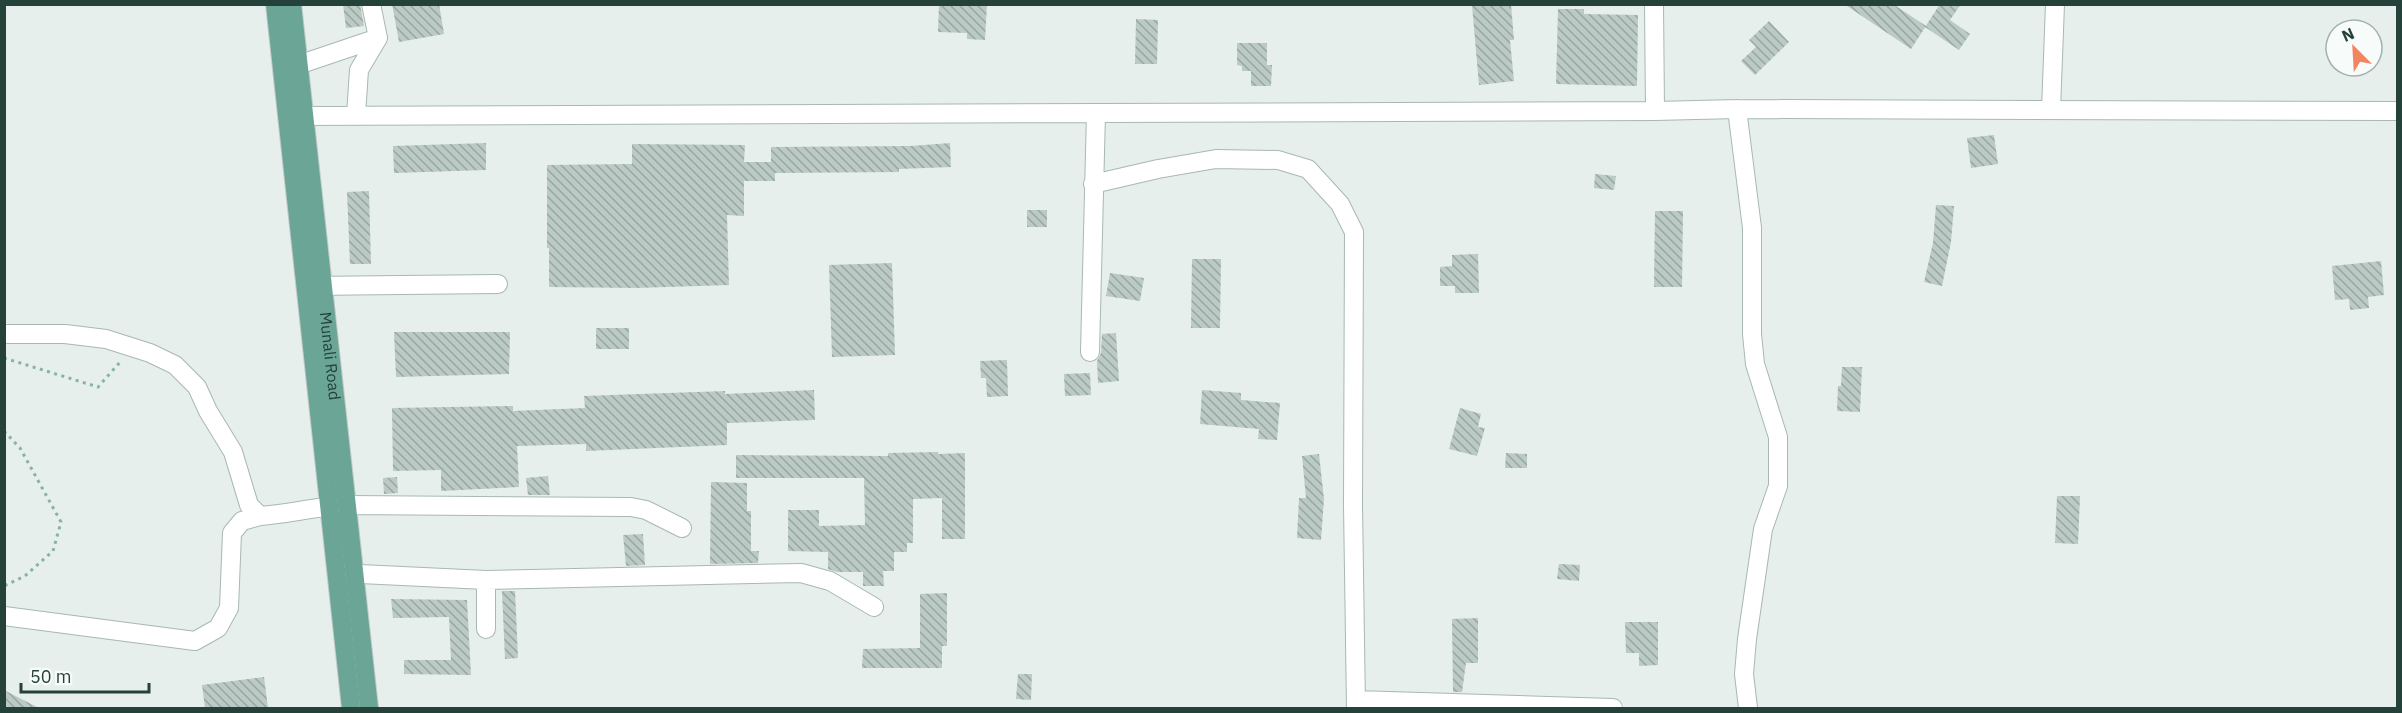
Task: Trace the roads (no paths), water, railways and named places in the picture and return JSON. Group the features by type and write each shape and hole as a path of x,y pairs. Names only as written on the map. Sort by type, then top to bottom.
{"main road":[{"name":"Munali Road","path":"275,4 295,115 339,505 346,574 351,708"},
{"name":"Munali Road","path":"292,4 298,65 295,115"},
{"name":"Munali Road","path":"346,574 369,708"}],"street":[{"path":"356,115 359,70 378,38 371,4"},
{"path":"1654,4 1655,111"},
{"path":"2051,110 2055,4"},
{"path":"298,65 378,38"},
{"path":"295,115 678,116 1737,109 2397,111"},
{"path":"1737,109 1752,228 1752,334 1755,364 1778,437 1778,486 1763,529 1747,639 1744,674 1748,708"},
{"path":"1090,352 1096,113"},
{"path":"1093,184 1216,159 1278,160 1308,169 1340,204 1353,232 1356,704 1613,708"},
{"path":"314,286 498,284"},
{"path":"4,334 65,334 106,339 150,353 175,364 197,387 208,411 233,452 249,505 260,516"},
{"path":"4,616 195,641 218,628 229,608 232,533 242,521 260,516 339,505 631,507 646,510 682,528"},
{"path":"346,574 486,580 801,573 830,581 874,607"},
{"path":"486,580 486,629"}]}
